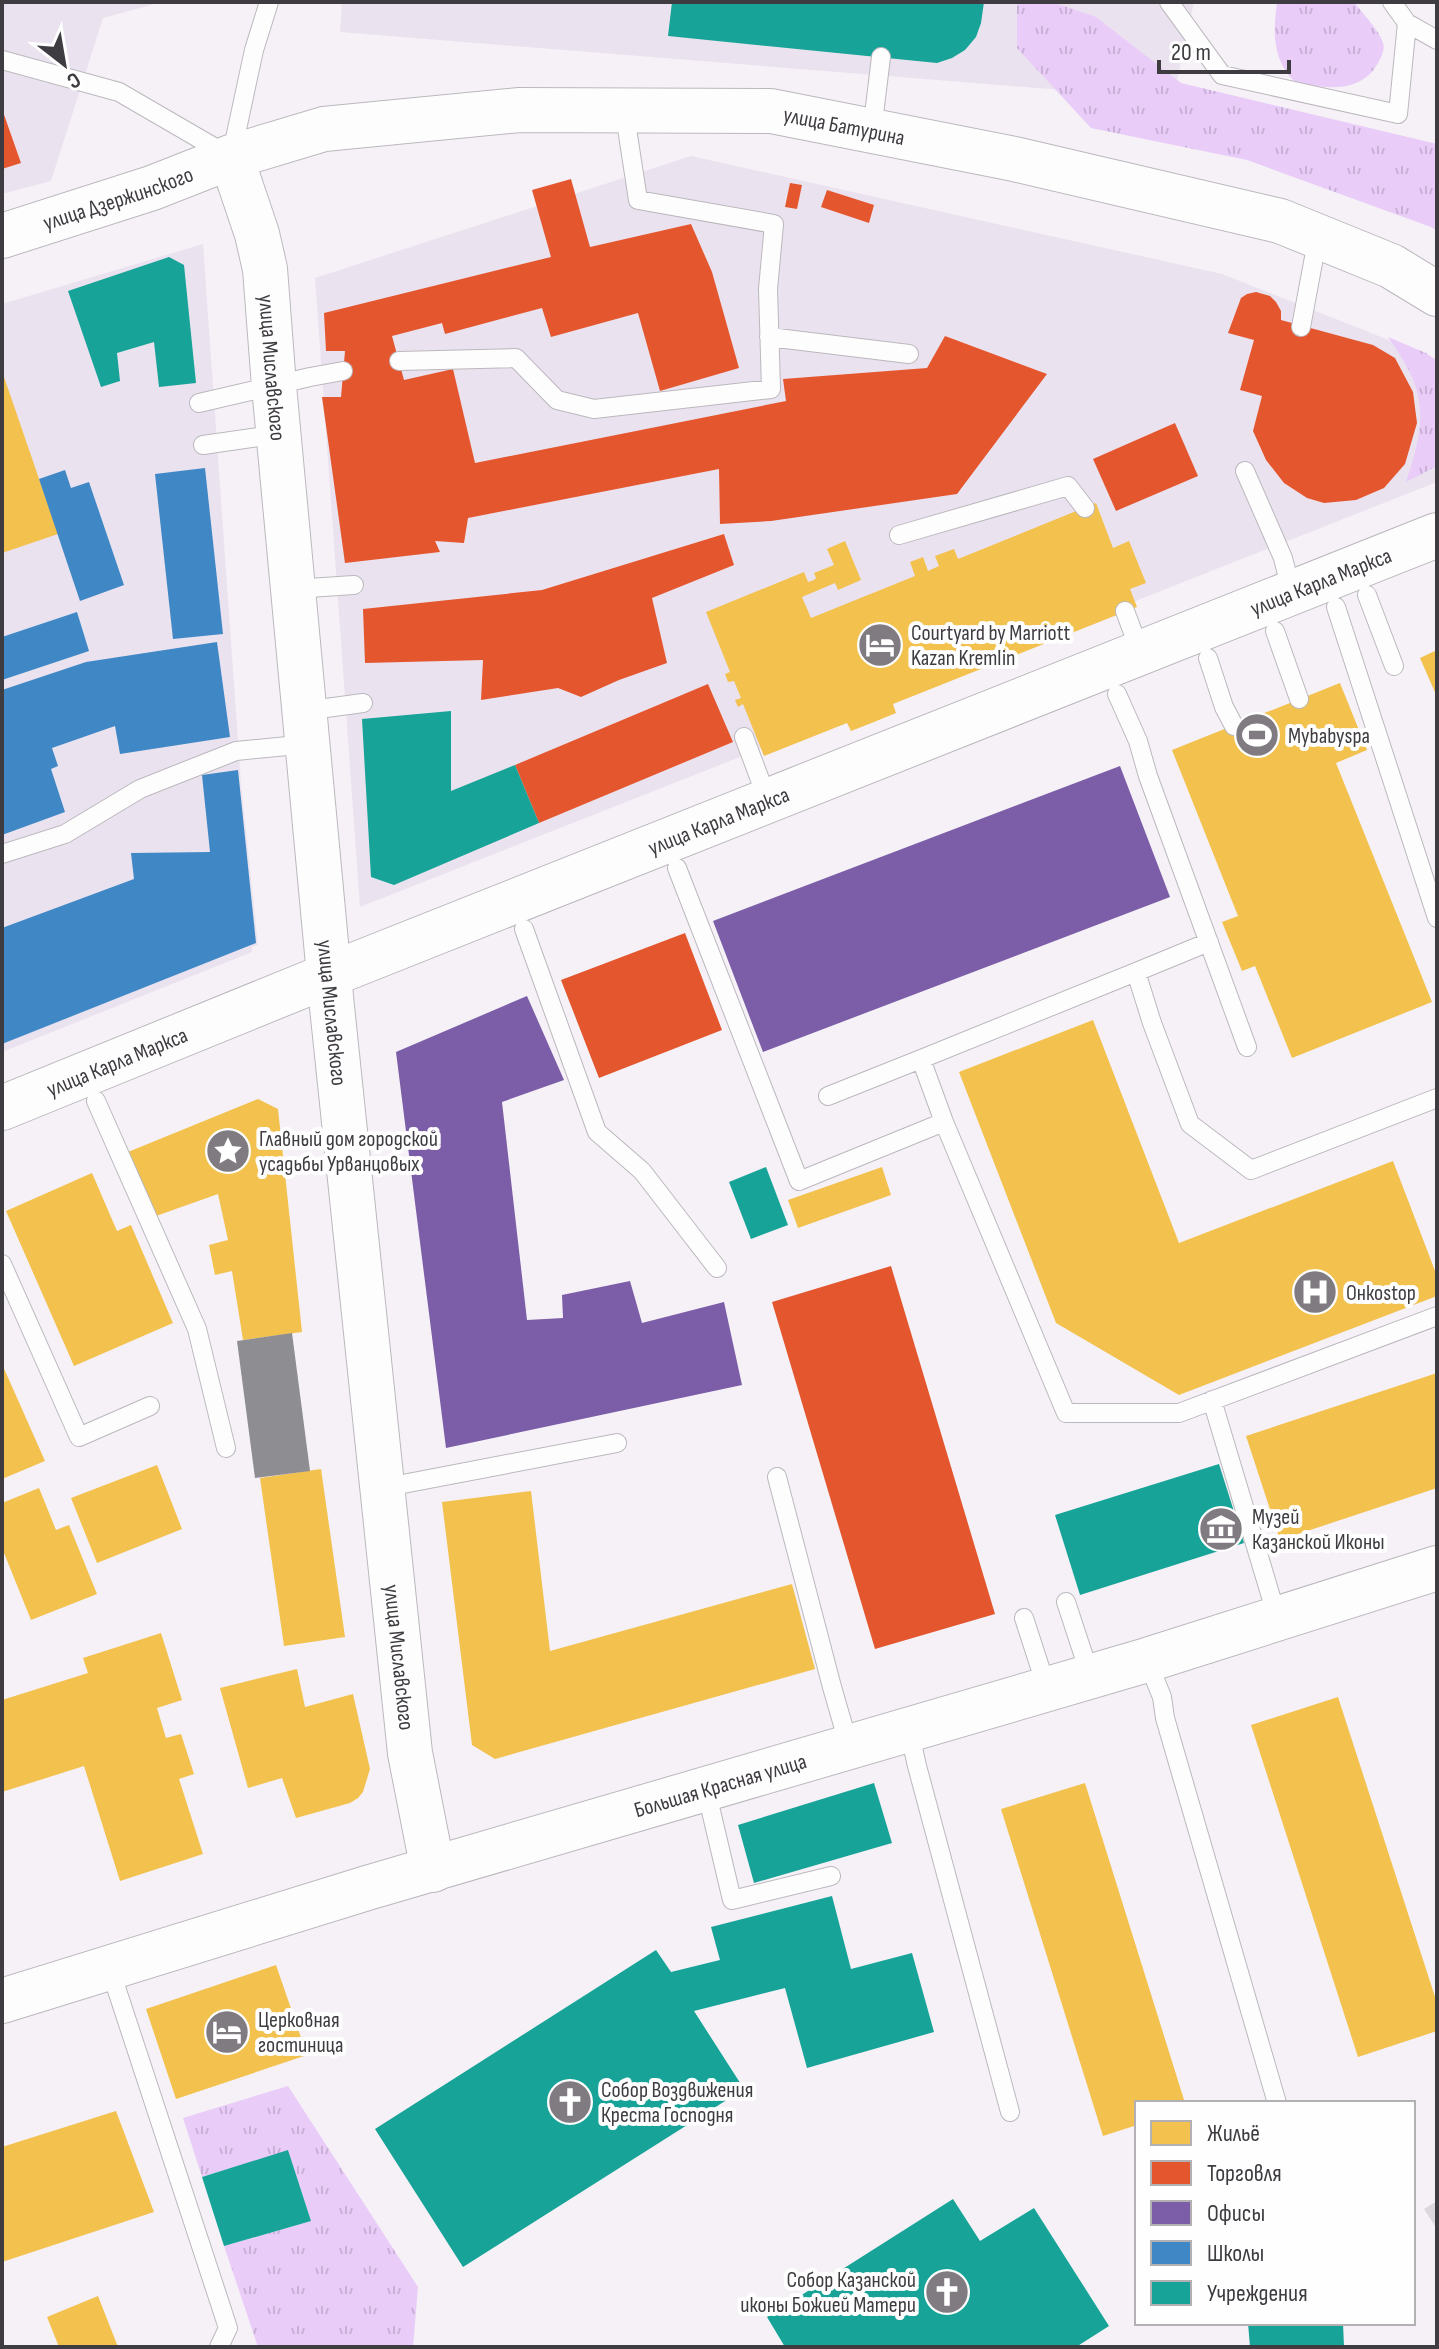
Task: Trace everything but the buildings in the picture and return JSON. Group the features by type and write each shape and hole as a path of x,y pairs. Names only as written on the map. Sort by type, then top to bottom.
{"main road":[{"name":"улица Батурина","path":"231,157 324,129 520,110 771,111 1014,159 1280,221 1391,266 1437,294"},
{"name":"улица Дзержинского","path":"2,236 152,188 231,157"},
{"name":"улица Миславского","path":"231,157 257,234 265,269 330,991 382,1488 410,1753 433,1870"},
{"name":"улица Карла Маркса","path":"2,1108 330,991 524,929 1208,658 1283,612 1437,535"},
{"name":"улица Карла Маркса","path":"2,1139 96,1101 330,991 768,801 1141,654 1283,612 1352,601 1437,567"},
{"name":"Большая Красная улица","path":"2,2001 849,1746 1147,1660 1437,1568"}],"lane":[{"path":"2,60 119,92 231,157 254,50 269,2"},
{"path":"1169,2 1222,75 1398,114 1407,23"},
{"path":"1392,2 1407,23 1437,40"},
{"path":"872,131 881,57"},
{"path":"399,361 516,358 557,400 594,409 771,389 768,289 774,224 638,200 624,109"},
{"path":"1301,327 1318,236"},
{"path":"769,337 909,354"},
{"path":"199,403 343,371"},
{"path":"203,445 279,434"},
{"path":"1245,471 1283,558 1283,612 1299,699"},
{"path":"899,535 1068,486 1085,508"},
{"path":"293,589 354,585"},
{"path":"1352,601 1394,666"},
{"path":"1352,601 1437,918"},
{"path":"1125,611 1141,654"},
{"path":"1208,658 1224,707 1234,726"},
{"path":"1117,694 1138,741 1247,1047"},
{"path":"2,854 65,834 140,789 363,703"},
{"path":"744,737 768,801"},
{"path":"677,868 799,1181 944,1122"},
{"path":"524,929 597,1132 642,1171 717,1268"},
{"path":"828,1096 1209,942"},
{"path":"1136,972 1190,1124 1251,1170 1437,1098"},
{"path":"921,1059 944,1122 1066,1413 1179,1413 1437,1316"},
{"path":"96,1101 197,1329 226,1448"},
{"path":"2,1264 79,1437 150,1406"},
{"path":"1212,1400 1277,1617"},
{"path":"382,1488 617,1443"},
{"path":"777,1477 849,1746"},
{"path":"1066,1602 1090,1675"},
{"path":"1024,1618 1047,1689"},
{"path":"1147,1660 1162,1697 1165,1718 1276,2101"},
{"path":"909,1730 1010,2112"},
{"path":"706,1790 732,1900 831,1876"},
{"path":"110,1969 228,2328 219,2347"}],"shaded area":[{"path":"2,2 162,2 103,18 51,181 2,194"},
{"path":"342,2 1194,2 1173,99 340,32"},
{"path":"691,156 1222,274 1437,359 1437,482 360,907 315,278"},
{"path":"203,244 241,784 258,945 252,947 252,952 2,1052 2,304"}],"green space":[{"path":"1017,2 1052,2 1096,17 1181,83 1437,144 1437,231 1247,160 1091,128 1017,48"},
{"path":"1277,2 1354,2 1375,28 1384,48 1372,72 1353,84 1342,86 1295,82 1278,55 1275,24"},
{"path":"1388,337 1437,361 1437,466 1406,482 1418,440 1420,406 1411,374"},
{"path":"288,2086 418,2287 413,2347 258,2347 224,2246 311,2221 288,2151 202,2177 183,2118"}],"place":[{"name":"Courtyard by Marriott Kazan Kremlin","path":"880,645"},
{"name":"Mybabyspa","path":"1257,735"},
{"name":"Главный дом городской усадьбы Урванцовых","path":"228,1151"},
{"name":"Онкоstop","path":"1315,1292"},
{"name":"Музей Казанской Иконы","path":"1221,1529"},
{"name":"Церковная гостиница","path":"227,2032"},
{"name":"Собор Воздвижения Креста Господня","path":"570,2102"},
{"name":"Собор Казанской иконы Божией Матери","path":"947,2292"}]}
